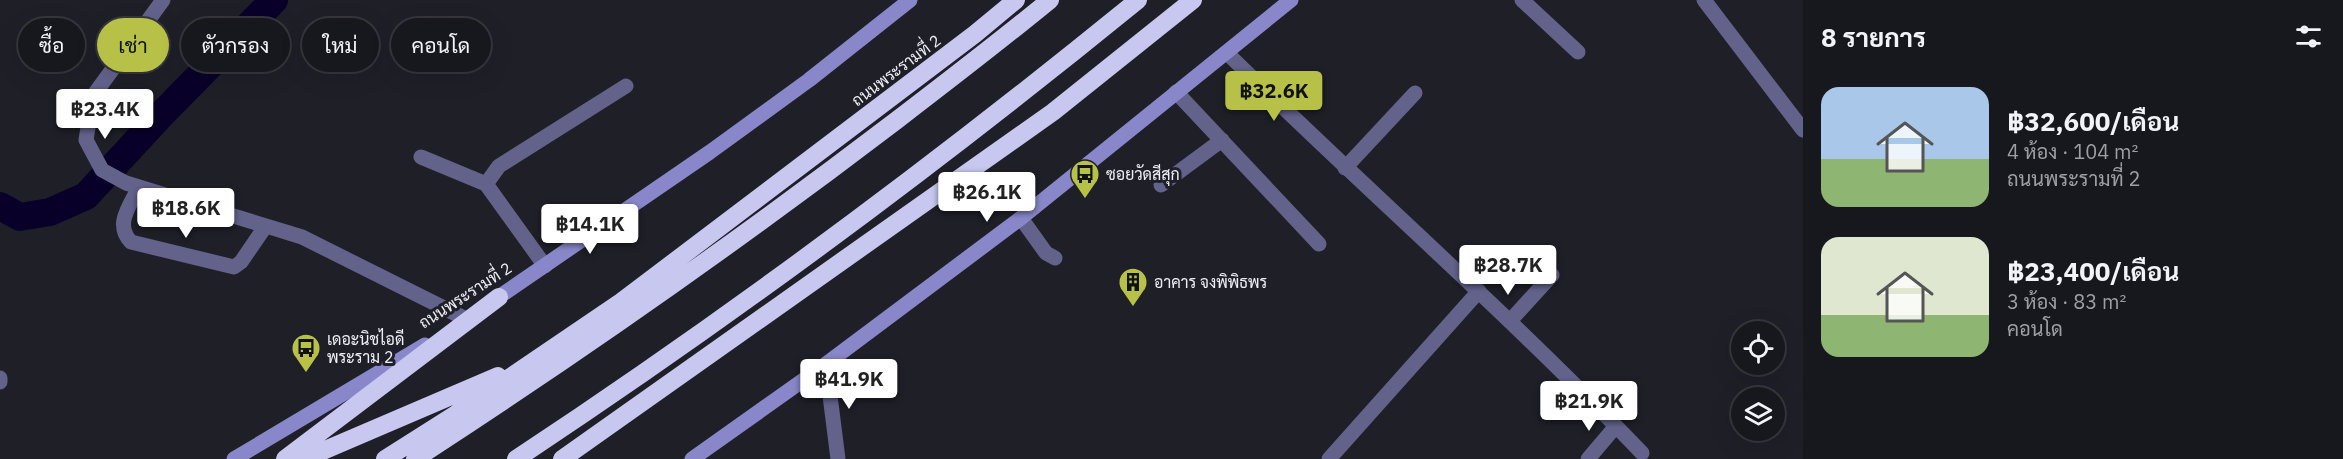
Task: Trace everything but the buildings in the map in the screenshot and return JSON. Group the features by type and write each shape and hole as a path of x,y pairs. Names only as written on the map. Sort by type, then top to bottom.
{"highway":[{"name":"ถนนพระรามที่ 2","path":"385,459 630,295 975,34 1016,0"},
{"path":"415,459 518,392 738,239 864,145 1050,0"},
{"path":"516,459 669,355 964,140 1138,0"},
{"path":"567,457 1053,112 1193,0"},
{"path":"285,459 499,297"},
{"path":"304,459 537,359"}],"main road":[{"name":"ถนนพระรามที่ 2","path":"234,459 466,319 545,266 800,87 910,0"},
{"path":"692,459 826,364 1021,218 1291,0"}],"street":[{"path":"163,0 93,96 86,140 102,170 132,185 302,237 466,319"},
{"path":"1522,0 1578,52"},
{"path":"1704,0 1803,130"},
{"path":"1227,52 1345,168 1479,291 1642,453"},
{"path":"486,184 499,166 626,86"},
{"path":"1176,92 1319,244"},
{"path":"1345,168 1415,93"},
{"path":"1161,185 1222,140"},
{"path":"421,157 486,184 545,266"},
{"path":"132,185 122,223 125,235 131,242 234,267 241,262 265,227"},
{"path":"1021,218 1046,253 1055,258"},
{"path":"1510,321 1552,275"},
{"path":"1329,459 1479,291"},
{"path":"826,364 838,459"},
{"path":"1588,459 1616,426"}],"waterway":[{"path":"0,206 20,217 50,212 86,196 159,117 274,0"}],"place":[{"name":"ซอยวัดสีสุก","path":"1085,200"},
{"name":"อาคาร จงพิพิธพร","path":"1133,308"},
{"name":"เดอะนิชไอดี พระราม 2","path":"306,374"}]}
